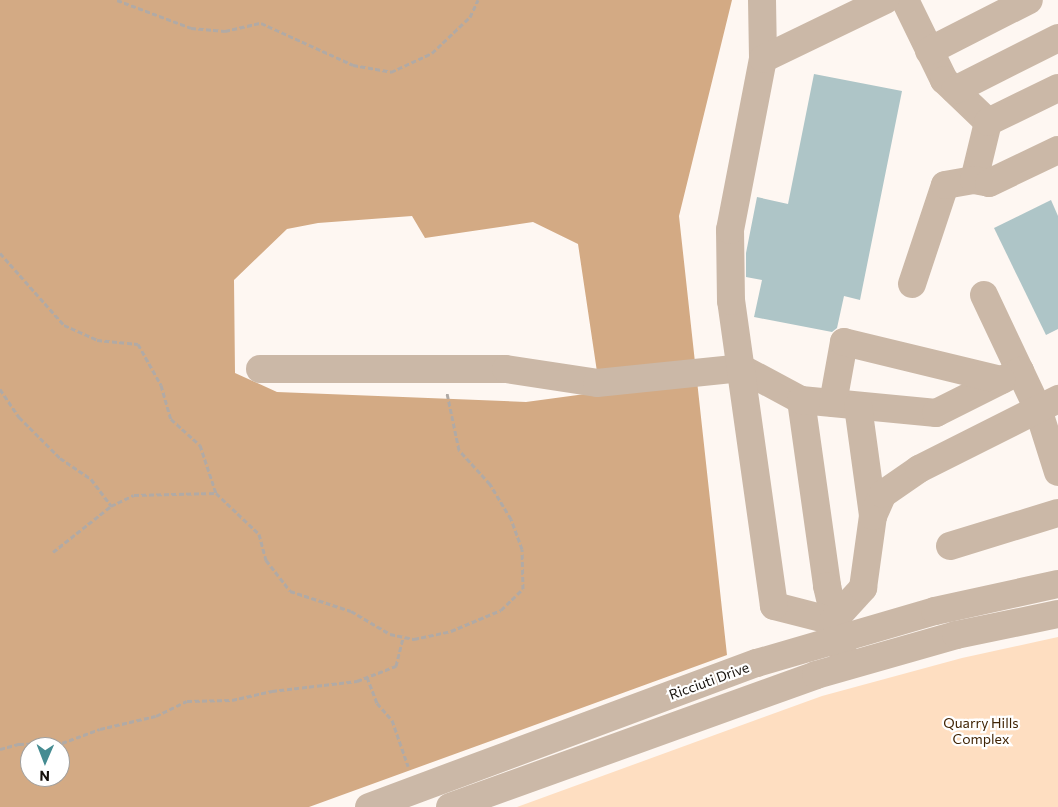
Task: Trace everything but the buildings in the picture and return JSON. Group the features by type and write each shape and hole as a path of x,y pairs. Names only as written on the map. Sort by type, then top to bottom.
{"street":[{"path":"762,0 763,59 730,230 730,284 774,606 836,629"},
{"path":"763,59 885,0"},
{"path":"905,0 944,80 988,122"},
{"path":"929,50 1029,0"},
{"path":"955,90 1058,38"},
{"path":"988,122 1058,88"},
{"path":"974,180 988,122"},
{"path":"912,284 945,185 974,180 989,183 1058,150"},
{"path":"984,294 1010,376"},
{"path":"873,516 846,404 844,342 1010,376 1048,404 1058,472"},
{"path":"260,370 506,369 597,383 741,368 801,400 936,413 1010,376"},
{"path":"801,400 836,629 846,666"},
{"path":"836,629 863,588 873,516 884,494 919,469 1048,404"},
{"path":"950,546 1058,513"},
{"name":"Ricciuti Drive","path":"368,807 730,673 836,629 934,611 1058,584"},
{"name":"Ricciuti Drive","path":"449,807 743,699 846,666 956,636 1058,614"},
{"path":"438,782 449,807"}],"path":[{"path":"117,0 191,28 224,30 261,23 353,65 391,72 432,53 470,17 478,0"},
{"path":"0,253 64,325 97,340 138,344 161,385 171,420 200,446 216,493 259,534 266,560 290,591 351,611 390,634 414,639 451,631 501,610 524,589 522,549 511,519 490,484 459,450 448,404 447,368"},
{"path":"0,388 19,417 60,458 90,479 111,506"},
{"path":"53,552 111,506 134,495 216,493"},
{"path":"0,749 18,744 62,743 100,729 156,716 188,701 232,700 367,678 396,666 403,637"},
{"path":"367,678 377,703 392,720 408,766"}],"green space":[{"name":"Quarry Hills Complex","path":"1058,637 1058,807 517,807 822,696 962,658"}],"shaded area":[{"path":"0,0 732,0 679,216 727,655 309,807 0,807","holes":["412,216 425,238 533,222 578,244 600,392 526,402 277,392 235,373 234,280 287,229 318,223"]}]}
